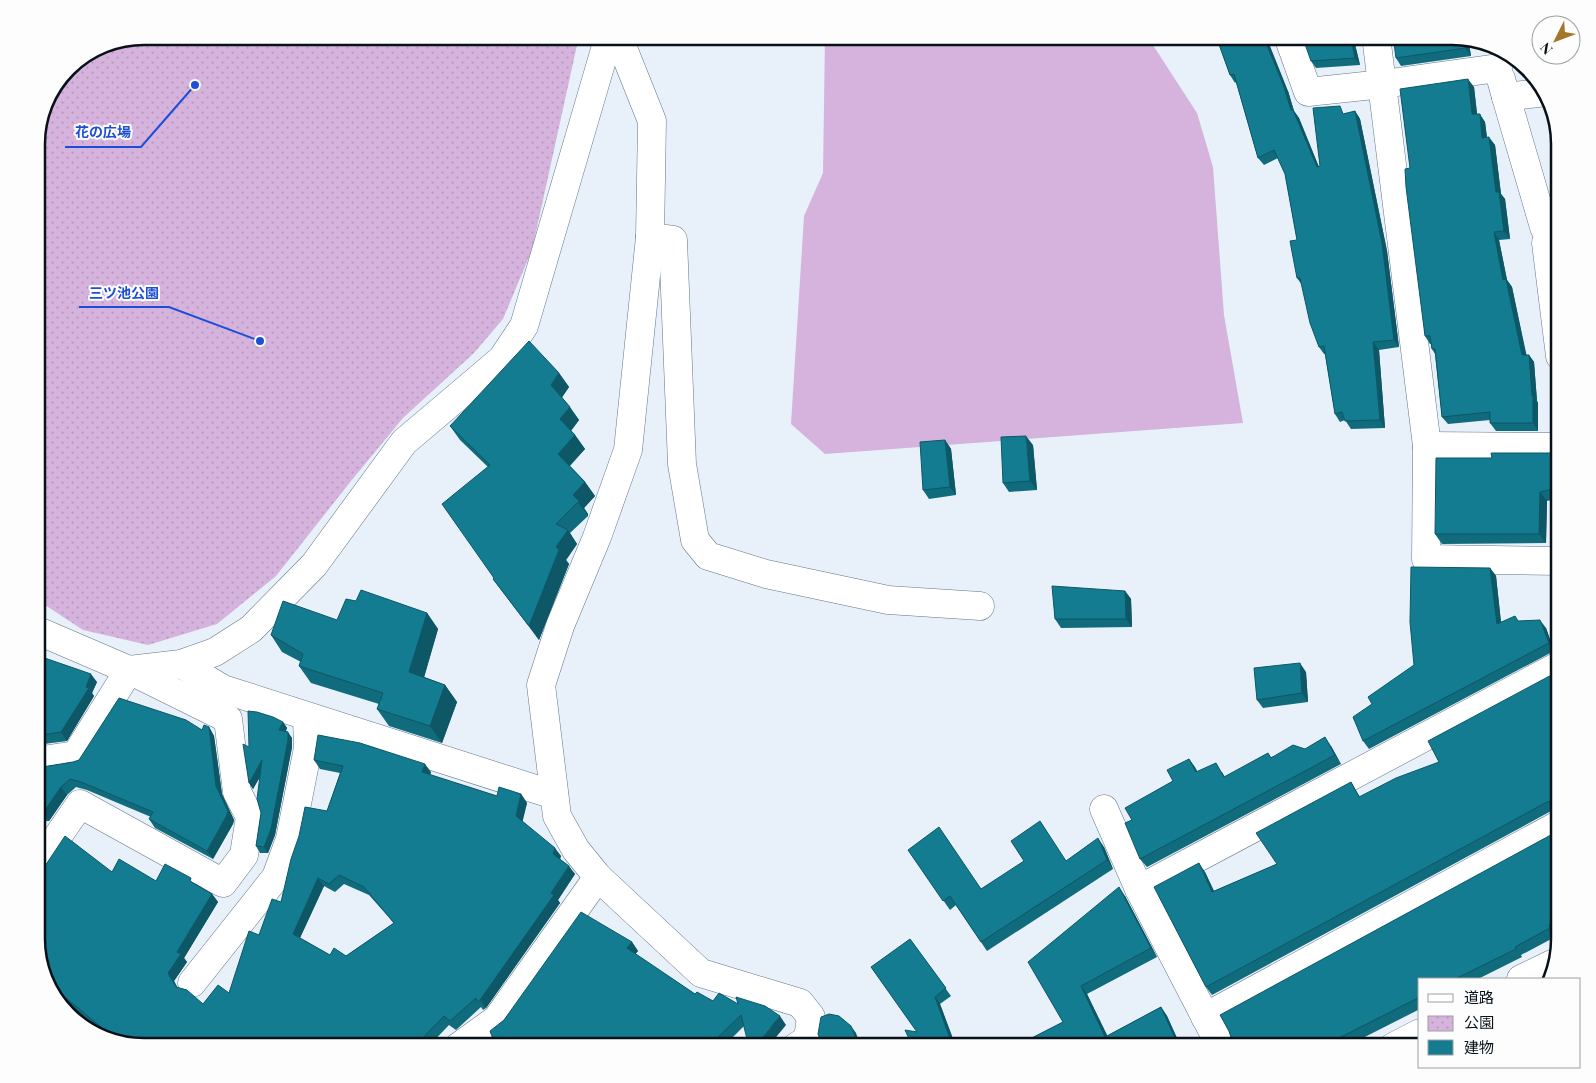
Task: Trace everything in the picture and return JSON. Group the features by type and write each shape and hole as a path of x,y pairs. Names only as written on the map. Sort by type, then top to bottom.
{"street":[{"path":"129,670 181,664 215,652 251,629 314,565 404,442 502,359 524,326 605,45"},
{"path":"622,45 652,121 650,237 628,450 597,537 560,626 541,685 557,816 576,850 598,877 701,973 800,1004 811,1018 808,1038"},
{"path":"1291,45 1308,92 1384,84 1497,59 1544,228 1551,284"},
{"path":"1378,45 1384,84 1427,446 1426,559 1551,561"},
{"path":"1506,96 1537,93"},
{"path":"1544,228 1551,243"},
{"path":"650,237 673,240 682,464 695,540 708,556 766,574 888,600 980,606"},
{"path":"1427,446 1551,447"},
{"path":"45,634 129,670 228,719 236,792 250,816 244,855 224,883 80,804 45,855"},
{"path":"181,664 223,689 554,796"},
{"path":"45,760 76,755 129,670"},
{"path":"1139,889 1551,670"},
{"path":"192,983 276,877 290,839 308,748 307,717"},
{"path":"1104,809 1139,889 1216,1038"},
{"path":"1205,1017 1551,829"},
{"path":"471,1038 497,1019 598,877"},
{"path":"1523,978 1547,966"}],"green space":[{"path":"144,45 577,45 532,250 503,319 474,353 403,418 276,576 217,624 148,645 83,630 45,605 45,138 48,119 55,100 74,74 95,58 112,50"},
{"path":"825,45 1153,45 1197,113 1213,167 1224,315 1243,423 825,454 791,424 804,216 823,173"}],"building":[{"path":"1219,45 1267,45 1283,84 1291,110 1293,110 1317,167 1320,166 1313,108 1340,106 1343,114 1355,111 1382,243 1394,340 1373,342 1380,420 1345,421 1342,412 1335,414 1324,346 1319,347 1310,323 1300,278 1297,278 1290,241 1297,240 1285,174 1274,150 1258,158 1234,74 1230,75"},
{"path":"1305,45 1352,45 1355,58 1311,61"},
{"path":"1394,45 1465,46 1465,48 1396,58"},
{"path":"1468,79 1472,114 1480,114 1482,138 1489,137 1496,192 1499,192 1504,231 1494,232 1503,280 1506,279 1522,355 1529,355 1533,396 1533,423 1490,423 1490,412 1442,417 1435,349 1432,349 1430,336 1425,336 1406,187 1405,169 1410,168 1400,89"},
{"path":"529,341 559,373 551,385 570,407 560,419 575,435 558,454 585,482 573,495 579,501 556,524 568,530 556,547 559,550 529,626 493,579 442,504 490,465 450,426"},
{"path":"1026,436 1030,481 1003,483 1001,437"},
{"path":"945,440 950,487 923,490 920,442"},
{"path":"1491,453 1551,453 1551,489 1540,492 1539,534 1435,534 1436,458 1492,458"},
{"path":"1411,567 1490,568 1497,624 1515,616 1518,621 1540,620 1549,643 1363,741 1353,717 1372,704 1368,697 1414,665 1410,622"},
{"path":"1052,586 1125,591 1126,619 1055,619"},
{"path":"361,590 427,613 409,672 445,685 430,726 377,709 383,693 299,666 303,654 271,635 283,601 337,620 346,599 356,601"},
{"path":"45,658 91,674 86,687 89,688 61,732 45,735"},
{"path":"1300,663 1302,693 1257,700 1254,668"},
{"path":"1551,675 1551,801 1206,987 1154,887 1199,863 1212,892 1277,864 1256,833 1351,782 1359,797 1396,778 1439,762 1428,741"},
{"path":"119,698 186,720 202,730 204,725 209,727 216,786 228,811 227,815 207,851 149,819 153,812 70,779 61,787 45,810 45,767 79,760"},
{"path":"248,711 273,717 283,722 279,730 288,732 271,829 264,847 256,846 261,813 257,799 262,760 249,783 243,744 249,747"},
{"path":"318,735 360,743 425,764 422,772 497,796 499,787 521,794 516,816 555,848 553,854 569,866 551,893 554,895 480,1000 477,1002 476,998 450,1021 444,1016 423,1038 144,1038 125,1036 104,1030 64,996 53,977 46,952 45,866 65,836 112,872 119,859 156,881 165,864 191,878 190,881 212,894 177,952 181,954 168,973 176,987 187,990 203,1004 218,985 229,993 249,931 259,935 272,899 281,902 305,807 327,811 343,766 314,760","holes":["339,875 364,887 394,923 346,956 334,948 330,955 293,934 318,878 329,884"]},
{"path":"1325,737 1335,755 1140,859 1125,823 1132,820 1125,808 1173,781 1167,770 1189,759 1196,772 1216,763 1224,777 1268,753 1271,758 1293,745 1305,749"},
{"path":"1040,821 1066,861 1098,838 1107,860 981,942 950,896 943,901 908,850 939,827 981,889 1024,861 1011,841"},
{"path":"1551,835 1550,928 1515,947 1516,949 1457,978 1418,978 1418,998 1339,1038 1231,1038 1220,1015"},
{"path":"1119,887 1151,948 1081,986 1105,1037 1161,1007 1175,1038 1032,1038 1063,1022 1028,962"},
{"path":"581,912 632,942 627,948 695,994 697,992 713,1001 719,993 738,1004 736,997 765,1006 780,1016 762,1038 747,1038 741,1015 717,1038 493,1038 490,1031 504,1020"},
{"path":"910,939 946,988 935,997 950,1038 909,1038 905,1030 917,1032 871,967"},
{"path":"829,1014 839,1016 851,1026 856,1038 820,1038 818,1034 821,1017"}],"place":[{"name":"花の広場","path":"195,85"},
{"name":"三ツ池公園","path":"260,341"}]}
